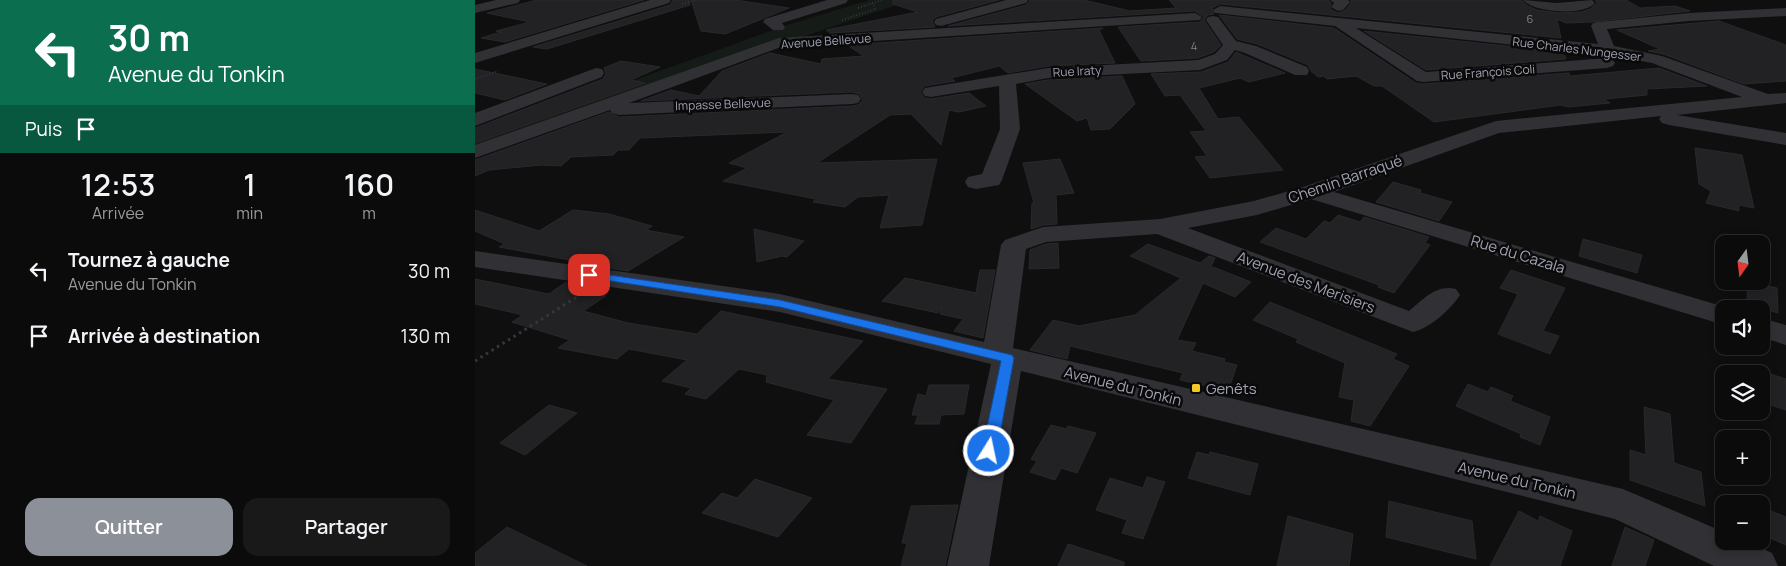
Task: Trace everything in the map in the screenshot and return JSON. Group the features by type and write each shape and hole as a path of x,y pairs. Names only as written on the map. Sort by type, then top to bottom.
{"street":[{"path":"475,10 513,0"},
{"path":"475,58 664,0"},
{"path":"778,27 770,22 841,0"},
{"path":"887,36 1021,0"},
{"path":"1530,0 1539,5 1552,7 1584,5 1588,3 1583,0"},
{"path":"1255,13 1285,3"},
{"name":"Rue Charles Nungesser","path":"1195,18 1192,14 1197,10 1220,16 1337,10 1608,50 1656,59 1776,99"},
{"name":"Rue François Coli","path":"1337,10 1423,77 1656,59"},
{"path":"1608,50 1598,26 1665,13 1689,17 1786,12"},
{"path":"1220,16 1231,45 1250,49 1301,71"},
{"name":"Avenue Bellevue","path":"475,152 779,44 1195,18"},
{"name":"Rue Iraty","path":"931,92 1048,73 1200,65 1221,57 1231,45"},
{"path":"475,120 596,73"},
{"path":"975,182 991,180 1010,129 1007,80"},
{"name":"Impasse Bellevue","path":"593,110 852,99"},
{"name":"Chemin Barraqué","path":"1002,356 1014,245 1043,236 1160,226 1257,208 1311,192 1496,127 1776,99"},
{"path":"1635,113 1786,139"},
{"name":"Rue du Cazala","path":"1311,192 1715,313"},
{"name":"Avenue des Merisiers","path":"1160,226 1413,323 1445,295"},
{"name":"Avenue du Tonkin","path":"475,259 780,303 1002,356 1623,505 1757,566"},
{"path":"1770,330 1786,334"},
{"path":"968,566 1002,356"}],"path":[{"path":"692,0 703,2"},
{"path":"876,9 872,3 878,0"},
{"path":"475,361 607,278"}],"shaded area":[{"path":"869,0 892,0 903,3 475,147 475,138 784,26"}],"building":[{"path":"537,0 644,0 505,42 481,38 501,32 496,31 530,22 487,13"},
{"path":"673,0 689,0 690,5 547,49 533,47 670,5"},
{"path":"691,0 735,0 789,8 725,34 701,31"},
{"path":"893,0 999,0 936,17 932,21 935,27 830,33 826,30 918,12 893,4"},
{"path":"1030,0 1084,0 1130,11 1176,8 1169,0 1328,0 1331,3 1330,9 1338,13 1344,11 1351,3 1351,0 1521,0 1537,10 1559,13 1581,12 1590,9 1597,3 1595,0 1626,0 1640,8 1675,6 1690,11 1592,22 1566,23 1557,19 1561,38 1220,4 1212,8 1214,14 1208,15 1204,20 1221,45 1214,52 1198,58 1141,61 1118,27 1200,22 1204,17 1195,11 948,26 1026,5"},
{"path":"1219,15 1334,28 1416,83 1569,73 1570,76 1659,68 1707,86 1647,89 1647,95 1604,99 1610,103 1568,107 1561,105 1434,122 1382,86 1374,86 1356,76 1327,79 1324,76 1318,77 1311,71 1308,65 1257,44 1237,39"},
{"path":"1719,21 1786,45 1786,81 1744,84 1663,54 1648,51 1660,49 1617,30"},
{"path":"1103,28 1099,30 1115,63 1048,66 1008,73 999,66 951,78 955,81 925,86 920,92 925,98 931,99 969,93 986,106 959,112 949,110 941,145 911,114 890,115 817,163 937,159 922,225 880,228 889,195 858,197 845,207 813,202 816,199 723,181 747,168 729,163 787,132 640,138 629,150 618,150 613,155 571,157 561,166 542,165 489,170 475,176 475,160 609,112 619,117 852,106 858,105 863,100 859,94 852,92 641,101 671,90 699,96 722,71 770,53 821,64 822,59 864,56 847,45"},
{"path":"1364,31 1564,52 1566,59 1426,70"},
{"path":"1236,52 1285,73 1249,82 1240,78 1199,88 1218,119 1239,117 1283,170 1210,178 1195,157 1207,156 1190,132 1206,131 1180,95 1165,96 1151,74 1201,72 1228,62"},
{"path":"621,61 660,67 631,80 645,83 475,143 475,128 603,79 606,74 604,68"},
{"path":"475,69 547,84 505,100 475,93"},
{"path":"1122,76 1135,104 1110,129 1091,130 1087,118 1077,121 1025,84 1048,80"},
{"path":"1695,148 1742,155 1754,208 1739,205 1739,211 1706,203 1711,191 1699,184"},
{"path":"1060,159 1074,193 1056,195 1057,224 1043,225 1031,229 1032,203 1034,203 1023,163"},
{"path":"1393,182 1421,190 1420,193 1452,202 1439,221 1376,202"},
{"path":"475,210 539,231 573,210 609,214 652,226 646,230 684,237 628,271 499,247 505,244 475,231"},
{"path":"1338,215 1360,222 1364,217 1429,237 1425,243 1430,245 1394,293 1378,287 1379,285 1260,242 1276,228 1306,239 1324,221 1330,223"},
{"path":"754,229 804,241 787,257 782,256 757,262"},
{"path":"1583,239 1642,255 1637,273 1579,256"},
{"path":"1058,243 1059,268 1029,269 1030,250 1046,244"},
{"path":"1148,244 1200,263 1209,256 1215,258 1210,269 1213,267 1251,282 1235,297 1203,283 1177,340 1196,343 1192,351 1225,359 1224,362 1237,365 1228,391 1180,380 1183,373 1070,346 1067,359 1030,350 1053,320 1079,326 1135,315 1181,278 1130,256"},
{"path":"980,270 995,270 983,338 954,331 963,319 940,314 942,306 938,313 882,301 905,278 976,293"},
{"path":"1511,270 1565,288 1543,331 1559,336 1550,354 1498,334 1518,294 1500,288"},
{"path":"475,279 549,294 566,282 602,288 594,292 606,296 583,311 628,323 697,334 721,311 863,341 828,379 887,389 851,443 807,435 834,400 766,382 767,375 739,369 706,399 685,394 691,388 662,381 687,360 629,349 617,359 558,348 570,340 512,322 523,315 475,304"},
{"path":"1770,286 1777,288 1778,313 1770,311 1770,300 1747,299 1748,290 1770,290"},
{"path":"1270,302 1397,354 1393,359 1409,366 1370,426 1351,421 1354,400 1339,397 1345,363 1296,342 1298,339 1253,320"},
{"path":"1770,374 1786,379 1786,410 1770,405"},
{"path":"1468,384 1488,392 1491,387 1513,396 1510,401 1550,417 1540,445 1520,437 1521,434 1456,406"},
{"path":"929,385 969,385 964,414 941,415 939,424 915,424 918,415 912,415 918,394 926,396"},
{"path":"549,405 577,413 525,455 500,443"},
{"path":"1644,407 1670,414 1674,463 1701,472 1705,506 1630,480 1630,450 1646,455"},
{"path":"1051,425 1066,429 1068,426 1096,433 1077,473 1061,468 1055,480 1030,472 1037,461 1031,459"},
{"path":"1197,452 1209,455 1210,452 1258,464 1250,495 1188,478"},
{"path":"1147,477 1165,482 1143,539 1122,533 1127,520 1096,510 1110,478 1143,488"},
{"path":"755,479 812,498 778,537 702,513 722,493 737,498"},
{"path":"1389,501 1472,521 1476,559 1386,537"},
{"path":"958,505 945,566 901,566 907,543 902,543 911,506"},
{"path":"1519,511 1538,521 1540,516 1572,531 1560,566 1490,566"},
{"path":"1770,511 1786,517 1786,545 1770,538"},
{"path":"1288,516 1353,534 1349,566 1277,566"},
{"path":"507,527 587,566 475,566 475,553"},
{"path":"1625,527 1654,540 1645,566 1612,566"},
{"path":"1068,544 1124,562 1124,566 1058,566"}],"place":[{"name":"Genêts","path":"1196,388"}],"route":[{"path":"589,275 780,303 1008,358 989,451"}]}
